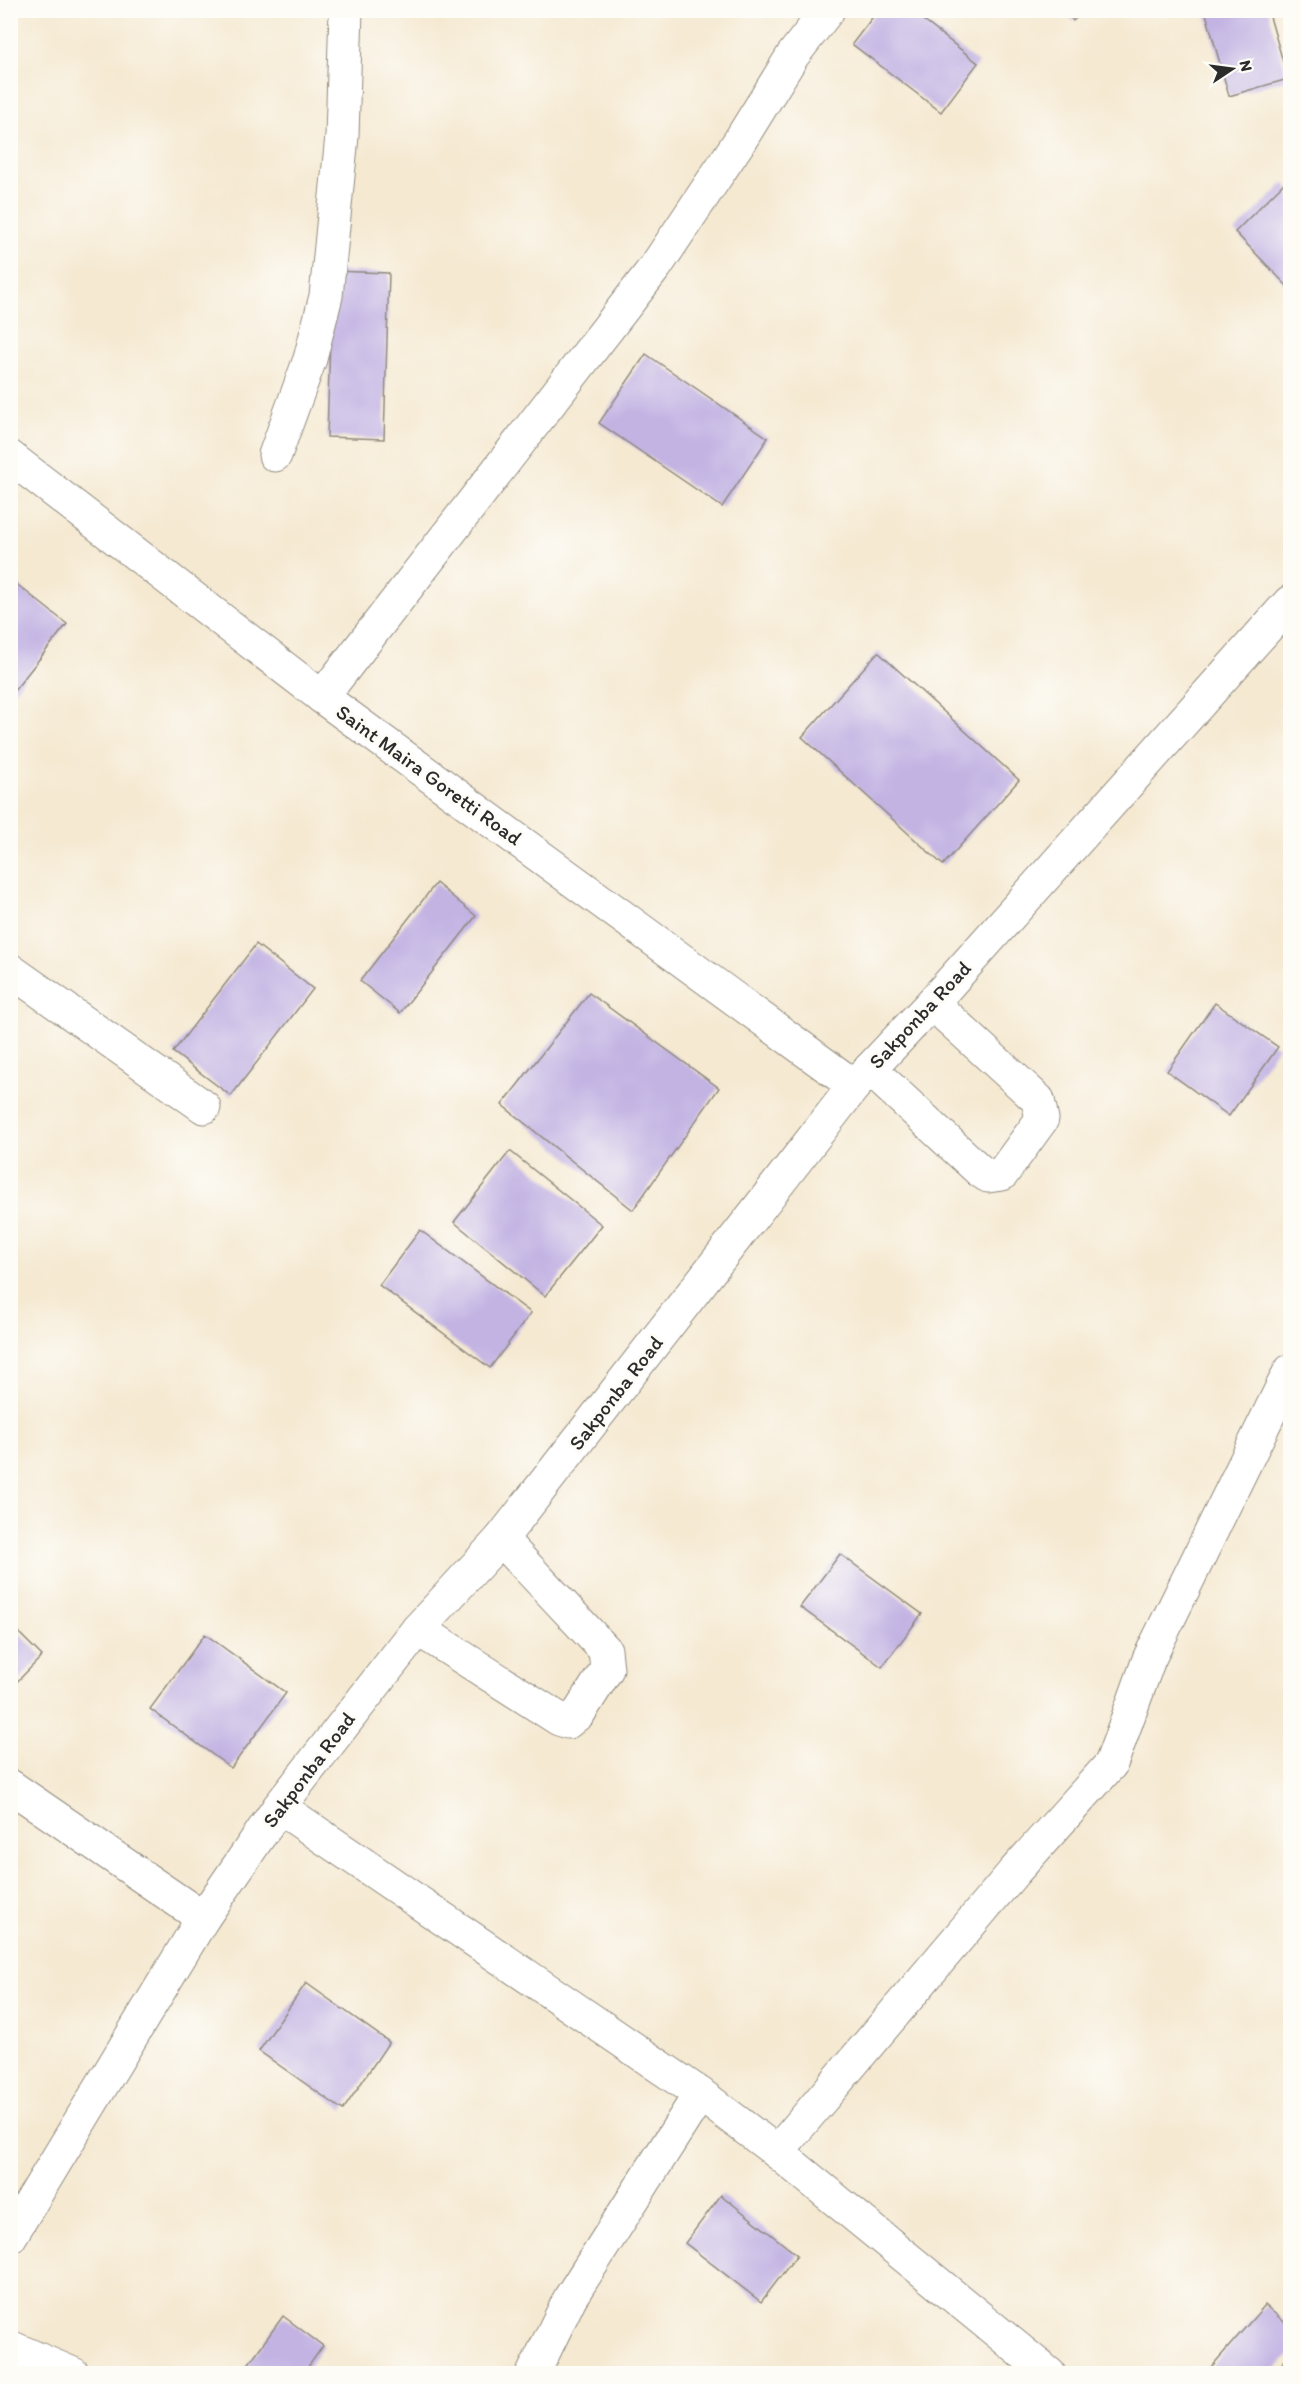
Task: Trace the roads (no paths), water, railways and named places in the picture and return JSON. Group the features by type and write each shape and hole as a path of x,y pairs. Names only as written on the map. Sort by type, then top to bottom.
{"street":[{"path":"275,455 310,359 326,296 342,136 346,10"},
{"path":"322,697 656,266 739,142 793,55 828,10"},
{"name":"Saint Maira Goretti Road","path":"10,457 322,697 862,1077 980,1171 988,1176 1002,1174 1042,1119 1038,1100 932,1003"},
{"name":"Sakponba Road","path":"10,2237 203,1918 279,1807 418,1629 501,1539 862,1077 932,1003 1290,602"},
{"path":"10,970 204,1107"},
{"path":"777,2152 1014,1872 1111,1764 1149,1659 1290,1371"},
{"path":"418,1629 559,1719 568,1722 579,1713 607,1668 605,1650 501,1539"},
{"path":"10,1786 203,1918"},
{"path":"279,1807 700,2094 777,2152 1049,2373"},
{"path":"533,2373 570,2298 700,2094"},
{"path":"10,2347 73,2373"}]}
